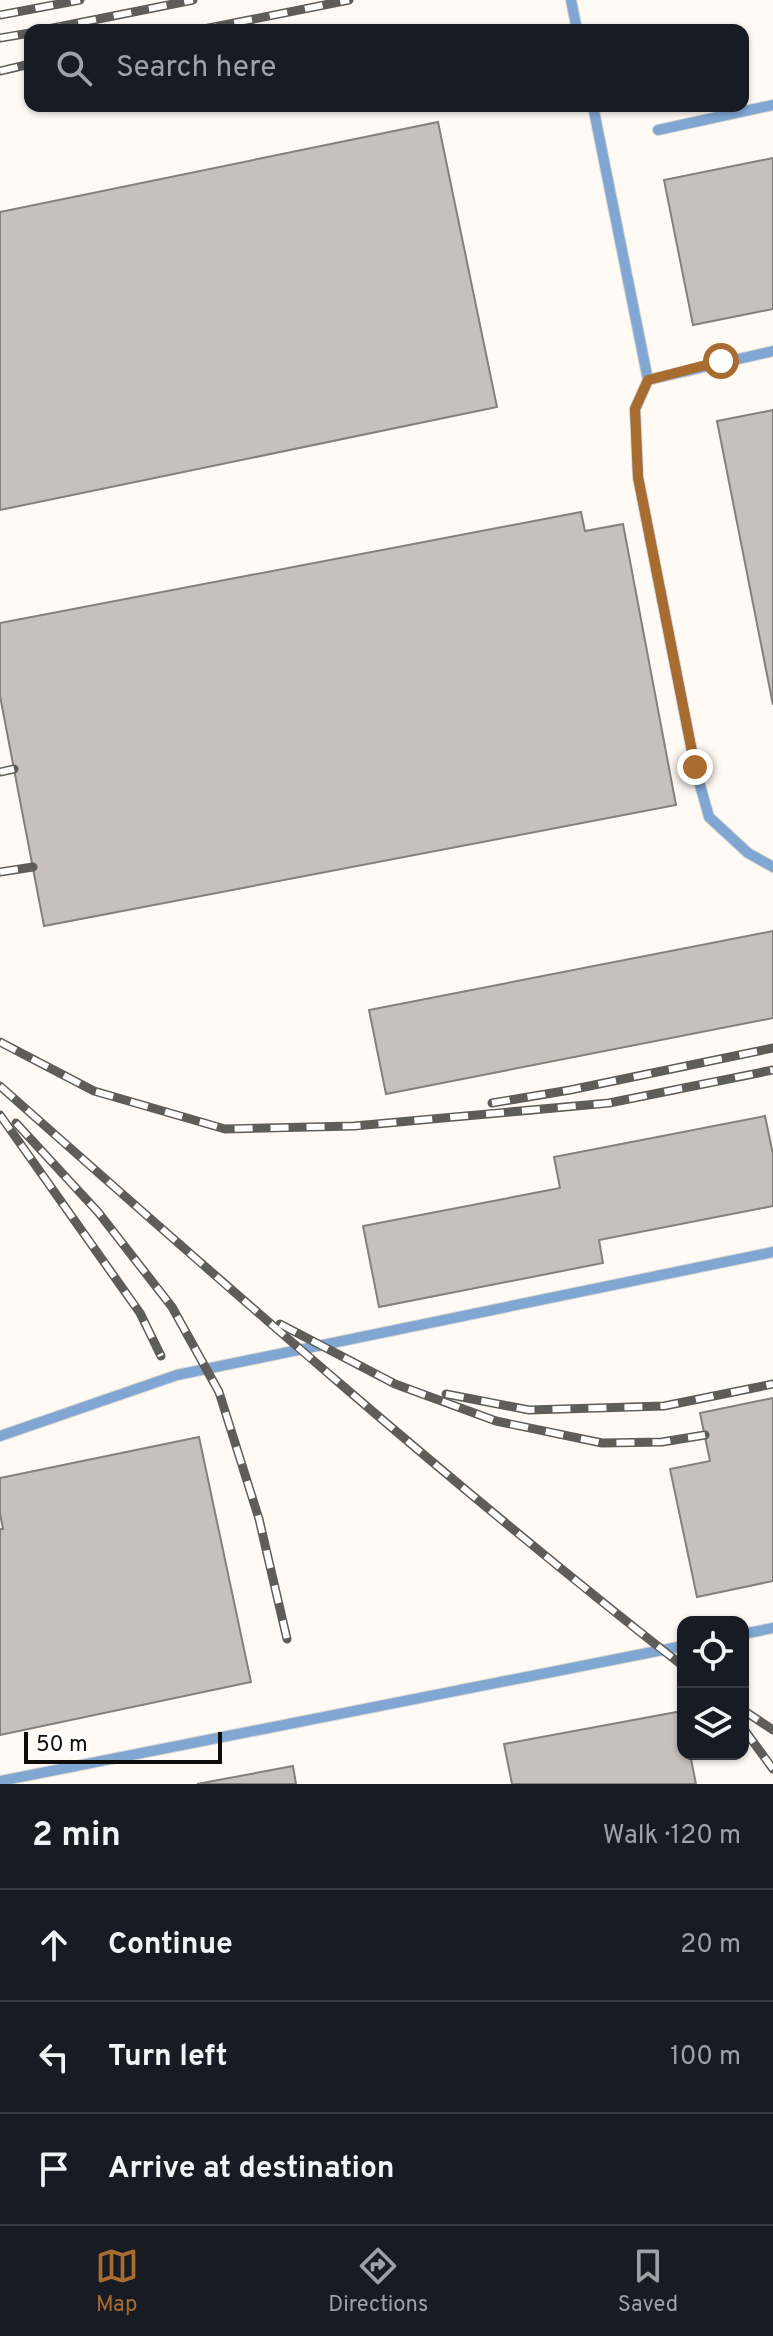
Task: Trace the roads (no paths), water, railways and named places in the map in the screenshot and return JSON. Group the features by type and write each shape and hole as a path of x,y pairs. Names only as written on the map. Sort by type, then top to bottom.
{"lane":[{"path":"571,0 576,24"},
{"path":"749,110 773,105"},
{"path":"594,112 648,380 635,409 638,477 695,767 709,817 748,853 773,867"},
{"path":"658,130 741,112"},
{"path":"648,380 773,351"},
{"path":"0,1436 177,1375 773,1252"},
{"path":"749,1633 773,1628"},
{"path":"0,1781 677,1647"}],"railway":[{"path":"0,15 80,0"},
{"path":"73,24 193,0"},
{"path":"229,24 349,0"},
{"path":"0,38 24,34"},
{"path":"0,71 24,65"},
{"path":"0,772 14,769"},
{"path":"0,872 33,867"},
{"path":"0,1042 94,1091 225,1129 354,1126 609,1103 773,1070"},
{"path":"492,1103 773,1048"},
{"path":"0,1086 423,1454 677,1661"},
{"path":"0,1115 140,1313 161,1356"},
{"path":"16,1123 98,1212 172,1307 219,1392 259,1519 287,1639"},
{"path":"280,1324 395,1384 496,1421 602,1443 662,1442 705,1435"},
{"path":"446,1394 529,1410 664,1406 773,1384"},
{"path":"749,1714 773,1730"},
{"path":"749,1736 773,1769"}]}
